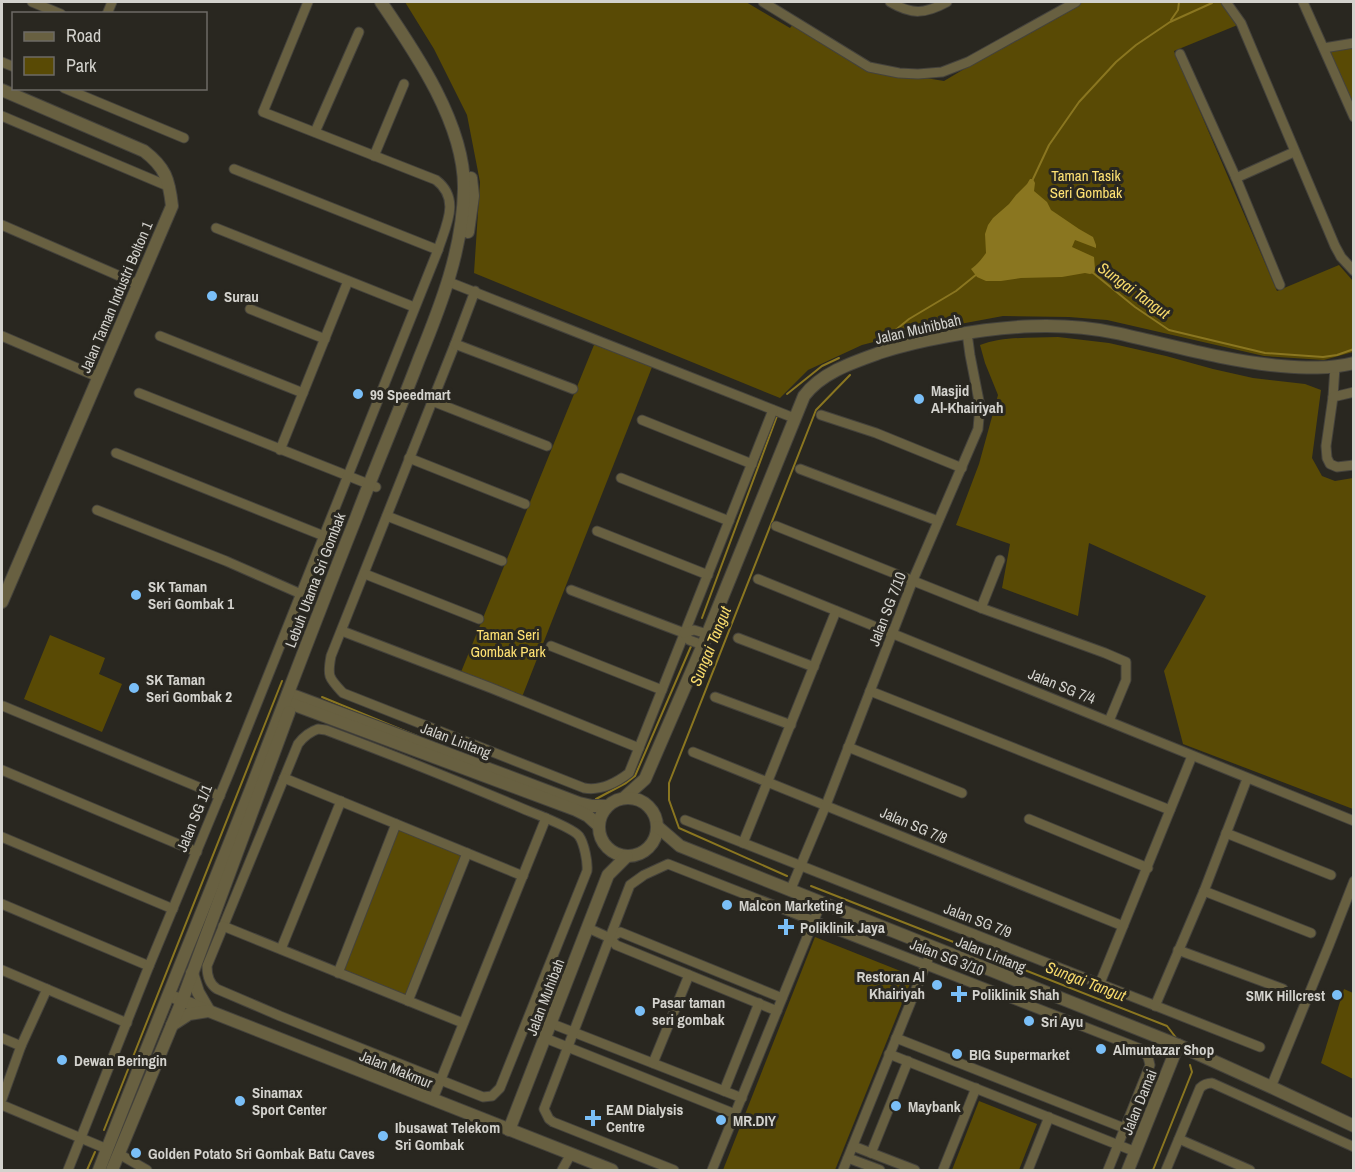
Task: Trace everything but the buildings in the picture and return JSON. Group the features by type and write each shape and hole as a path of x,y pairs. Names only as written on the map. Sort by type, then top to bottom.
{"street":[{"path":"36,2 57,12"},
{"path":"308,2 263,112 374,156 404,84"},
{"name":"Lebuh Utama Sri Gombak","path":"381,2 408,43 439,98 461,158 464,191 452,283"},
{"name":"Lebuh Utama Sri Gombak","path":"99,1170 452,283 470,226 471,173 456,120 418,45 389,2"},
{"path":"762,2 869,66 899,73 918,74 942,72 968,62 1076,2"},
{"path":"890,2 920,13 947,2"},
{"path":"1226,2 1241,23 1335,246 1353,271"},
{"path":"1303,2 1353,117"},
{"path":"315,132 359,32"},
{"path":"1324,48 1353,43"},
{"path":"1180,54 1236,178 1280,285"},
{"path":"2,90 144,150 156,160 170,187"},
{"path":"69,90 184,138"},
{"path":"2,116 170,187"},
{"path":"1236,178 1294,152"},
{"name":"Jalan SG 1/1","path":"68,1170 438,250 451,207 445,186 436,180 374,156"},
{"path":"234,169 438,250"},
{"name":"Jalan Taman Industri Bolton 1","path":"2,602 172,206 170,187"},
{"path":"2,225 138,284"},
{"path":"216,228 414,307"},
{"path":"280,450 348,281"},
{"path":"452,283 475,291 783,414 752,464 629,773 623,778 594,790 343,693 329,677 331,656 475,291"},
{"path":"250,309 325,339"},
{"name":"Jalan Muhibbah","path":"624,797 645,779 704,639 783,414 804,396 810,387 831,373 867,357 903,345 1010,327 1050,326 1116,333 1216,357 1261,364 1300,368 1335,367 1353,363"},
{"name":"Jalan SG 7/10","path":"790,891 826,805 913,580 978,429 980,406 967,333"},
{"path":"2,336 98,377"},
{"path":"160,336 303,393"},
{"path":"455,344 573,389"},
{"path":"1335,367 1326,446 1327,459 1334,466 1353,465"},
{"path":"1333,397 1353,392"},
{"path":"139,393 372,486"},
{"path":"432,401 548,446"},
{"path":"820,414 876,433 962,468"},
{"path":"642,420 752,464"},
{"path":"116,453 324,536"},
{"path":"409,458 525,504"},
{"path":"800,469 938,521"},
{"path":"621,478 729,521"},
{"name":"Lebuh Utama Sri Gombak","path":"112,1170 192,974 372,486"},
{"path":"97,510 226,561 301,594"},
{"path":"387,516 502,561"},
{"path":"776,526 981,608 1126,662 1126,680 1109,721"},
{"path":"597,531 708,575"},
{"path":"981,608 1000,560"},
{"path":"365,574 479,619"},
{"name":"Jalan SG 7/4","path":"758,579 1353,821"},
{"path":"571,590 684,633 689,640 704,639"},
{"path":"743,843 836,611"},
{"path":"342,631 639,748"},
{"path":"738,638 814,667"},
{"path":"550,646 662,690"},
{"path":"870,691 1170,810"},
{"path":"715,697 791,725"},
{"name":"Jalan Lintang","path":"294,700 579,803 608,806"},
{"name":"Jalan Lintang","path":"294,700 576,810 599,825"},
{"path":"3,706 220,796"},
{"path":"318,729 326,730 546,818 579,835 587,862 587,871 500,1088 492,1096 483,1097 440,1081 280,1016 217,989 209,980 207,966 284,778 303,737 318,729"},
{"path":"848,747 962,793"},
{"name":"Jalan SG 7/8","path":"693,752 1123,926"},
{"path":"1100,983 1191,756"},
{"path":"2,770 197,852"},
{"path":"284,778 523,876"},
{"path":"645,779 649,806 657,819 658,827 651,846 640,854 627,856 607,847 599,833 599,825 603,811 612,802 624,797 638,799 649,806"},
{"path":"1155,1006 1204,891 1247,779"},
{"path":"281,949 341,801"},
{"path":"433,1099 546,818"},
{"path":"1029,819 1148,868"},
{"name":"Jalan SG 7/9","path":"685,820 1260,1047"},
{"path":"338,973 396,824"},
{"name":"Jalan Lintang","path":"658,827 680,846 1178,1045 1353,1126"},
{"path":"1226,833 1331,875"},
{"path":"2,837 173,909"},
{"name":"Jalan Lintang","path":"651,846 680,846"},
{"name":"Jalan Muhibah","path":"509,1130 608,875 607,847"},
{"path":"239,849 252,854"},
{"path":"408,1001 467,853"},
{"name":"Jalan Muhibah","path":"608,875 627,856"},
{"name":"Jalan SG 3/10","path":"610,938 630,885 644,875 668,864 1141,1049 1146,1054 1149,1065 1124,1128"},
{"path":"1271,1087 1353,881"},
{"path":"1204,891 1311,933"},
{"path":"712,1170 821,903"},
{"path":"2,904 149,966"},
{"path":"223,926 463,1023"},
{"path":"588,928 610,938 616,945 777,1011"},
{"path":"674,1170 553,1122 544,1109 610,938 620,932 782,998"},
{"path":"843,1170 933,947"},
{"path":"1178,950 1283,989"},
{"path":"2,970 127,1023"},
{"path":"172,1025 189,1014 209,1011 198,992 192,974"},
{"path":"653,1063 688,975"},
{"path":"2,1099 21,1046 47,989"},
{"name":"Jalan Makmur","path":"169,995 612,1170"},
{"path":"724,1091 759,1004"},
{"path":"550,1023 742,1098"},
{"path":"2,1038 21,1046"},
{"path":"544,1038 735,1114"},
{"path":"896,1038 1124,1128 1108,1170"},
{"name":"Jalan Damai","path":"1128,1170 1178,1045"},
{"path":"889,1054 1136,1152"},
{"path":"871,1153 908,1062"},
{"path":"997,1097 1004,1081"},
{"path":"1166,1170 1198,1092 1203,1085 1212,1083 1353,1147"},
{"path":"943,1170 976,1088"},
{"path":"2,1105 107,1149"},
{"path":"1028,1170 1049,1118"},
{"path":"1179,1139 1250,1170"},
{"path":"853,1146 915,1170"},
{"path":"119,1154 132,1166 147,1170"},
{"path":"562,1170 572,1154"},
{"path":"848,1158 880,1170"}],"green space":[{"name":"Taman Tasik Seri Gombak","path":"405,2 746,2 790,28 794,23 871,69 944,81 1077,2 1226,2 1240,24 1174,51 1277,291 1339,265 1353,281 1353,352 1324,360 1264,356 1107,320 1003,316 901,335 862,345 808,370 780,398 474,273 480,182 467,115 434,49"},
{"path":"1353,47 1353,106 1330,52"},
{"path":"1058,337 1109,343 1253,378 1305,384 1321,390 1312,458 1322,476 1335,481 1353,478 1353,809 1183,744 1164,671 1206,596 1089,543 1078,616 1002,588 1010,544 956,525 979,464 998,395 980,345 1008,339"},
{"name":"Taman Seri Gombak Park","path":"596,340 654,362 522,697 461,672"},
{"path":"50,635 105,658 99,674 122,684 102,732 24,699"},
{"path":"396,824 467,853 408,1001 338,973"},
{"path":"815,937 913,976 835,1170 723,1170"},
{"path":"1344,989 1353,993 1353,1079 1321,1063"},
{"path":"979,1101 1037,1124 1019,1170 952,1170"}],"shaded area":[{"path":"1030,179 1033,179 1035,183 1034,191 1047,202 1051,210 1093,237 1096,248 1075,240 1072,247 1094,257 1094,273 986,281 977,277 971,269 986,253 985,234 988,225"}],"waterway":[{"path":"1171,20 1178,10 1179,2"},
{"path":"1033,179 1049,145 1079,102 1116,62 1170,22 1212,3"},
{"name":"Sungai Tangut","path":"1092,272 1135,307 1169,330 1265,353 1323,357 1354,349"},
{"name":"Sungai Tangut","path":"887,337 909,319 956,291 977,274"},
{"path":"787,394 822,366 839,358"},
{"name":"Sungai Tangut","path":"787,876 679,828 669,800 669,783 816,410 850,375"},
{"path":"702,618 777,416"},
{"path":"596,799 635,776 692,644"},
{"path":"104,1130 282,681"},
{"path":"322,697 417,736"},
{"name":"Sungai Tangut","path":"811,886 1167,1026 1177,1039"},
{"name":"Sungai Tangut","path":"1153,1170 1192,1072 1190,1065"},
{"path":"87,1170 95,1152"}],"place":[{"name":"Surau","path":"212,296"},
{"name":"99 Speedmart","path":"358,394"},
{"name":"Masjid Al-Khairiyah","path":"919,399"},
{"name":"SK Taman Seri Gombak 1","path":"136,595"},
{"name":"SK Taman Seri Gombak 2","path":"134,688"},
{"name":"Malcon Marketing","path":"727,905"},
{"name":"Poliklinik Jaya","path":"786,927"},
{"name":"Restoran Al Khairiyah","path":"937,985"},
{"name":"Poliklinik Shah","path":"959,994"},
{"name":"SMK Hillcrest","path":"1337,995"},
{"name":"Pasar taman seri gombak","path":"640,1011"},
{"name":"Sri Ayu","path":"1029,1021"},
{"name":"Almuntazar Shop","path":"1101,1049"},
{"name":"BIG Supermarket","path":"957,1054"},
{"name":"Dewan Beringin","path":"62,1060"},
{"name":"Sinamax Sport Center","path":"240,1101"},
{"name":"Maybank","path":"896,1106"},
{"name":"EAM Dialysis Centre","path":"593,1118"},
{"name":"MR.DIY","path":"721,1120"},
{"name":"Ibusawat Telekom Sri Gombak","path":"383,1136"},
{"name":"Golden Potato Sri Gombak Batu Caves","path":"136,1153"}]}
